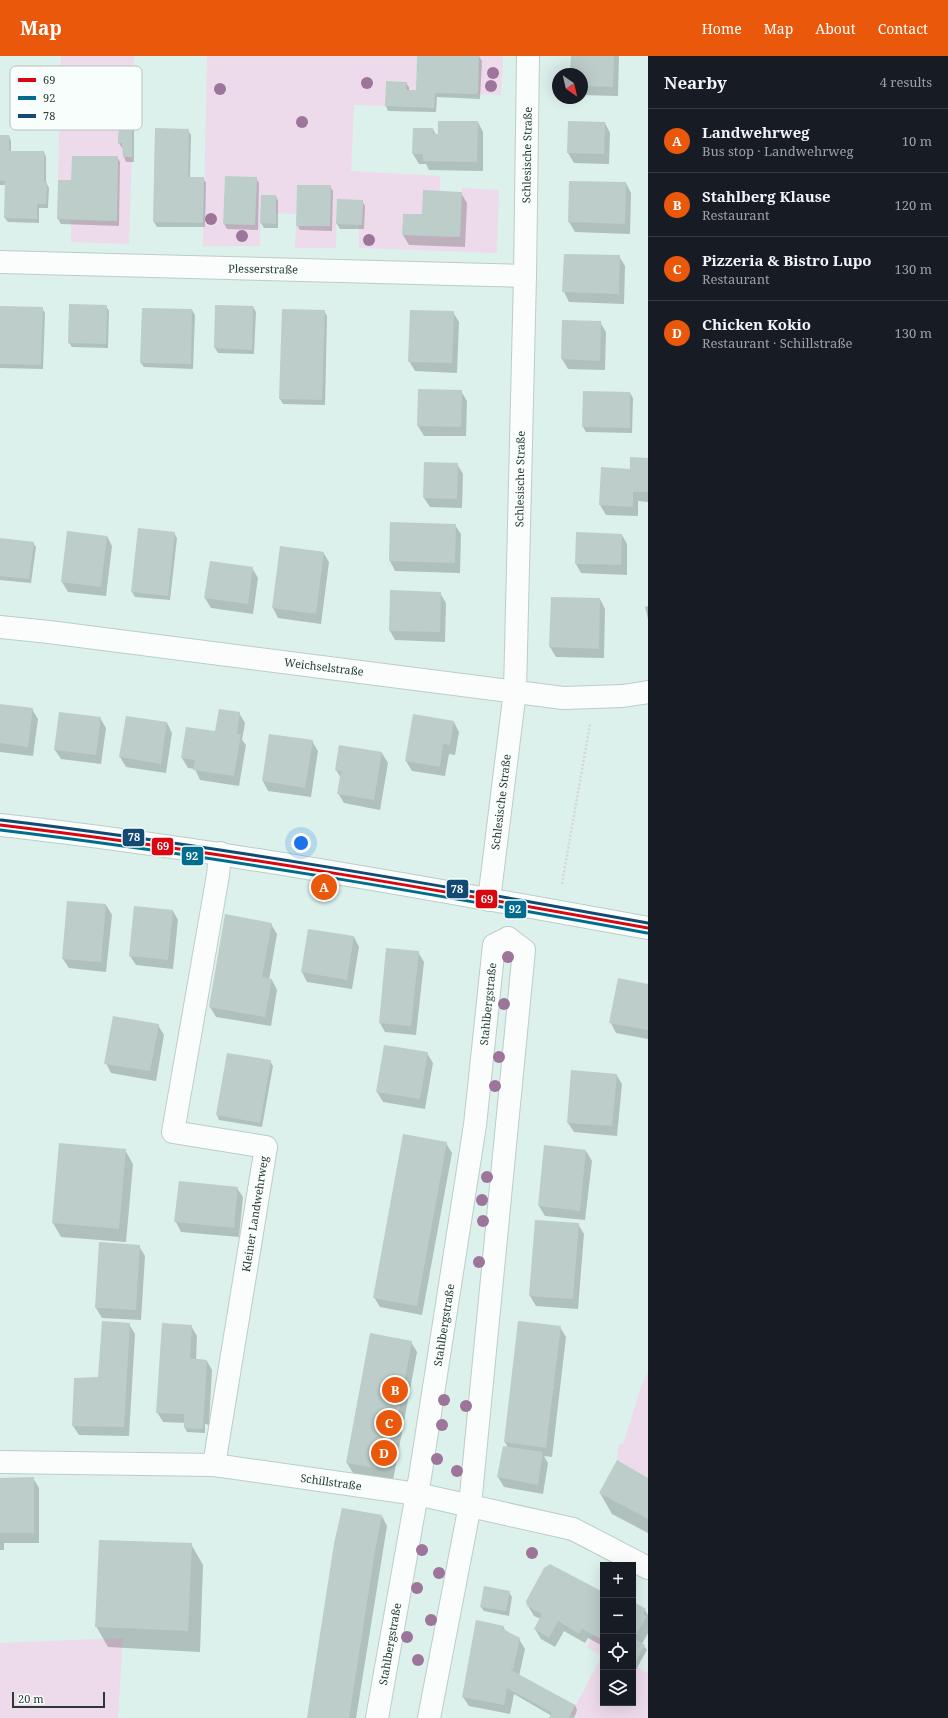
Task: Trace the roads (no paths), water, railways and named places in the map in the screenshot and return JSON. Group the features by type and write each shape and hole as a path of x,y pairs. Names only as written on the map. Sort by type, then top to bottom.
{"street":[{"name":"Schlesische Straße","path":"489,900 515,691 525,276 528,56"},
{"name":"Plesserstraße","path":"0,262 525,276"},
{"name":"Weichselstraße","path":"0,627 562,698 623,696 648,692"},
{"path":"0,825 220,853 648,928"},
{"name":"Kleiner Landwehrweg","path":"214,1465 266,1147 173,1132 218,874 220,853"},
{"path":"429,1718 470,1505 524,950 508,938 513,905"},
{"name":"Stahlbergstraße","path":"377,1718 417,1494 475,1125 494,945 508,938"},
{"name":"Schillstraße","path":"0,1462 214,1465 417,1494 573,1529 648,1568"}],"place":[{"name":"Landwehrweg","path":"324,887"},
{"name":"Stahlberg Klause","path":"395,1390"},
{"name":"Pizzeria & Bistro Lupo","path":"389,1423"},
{"name":"Chicken Kokio","path":"384,1453"}]}
